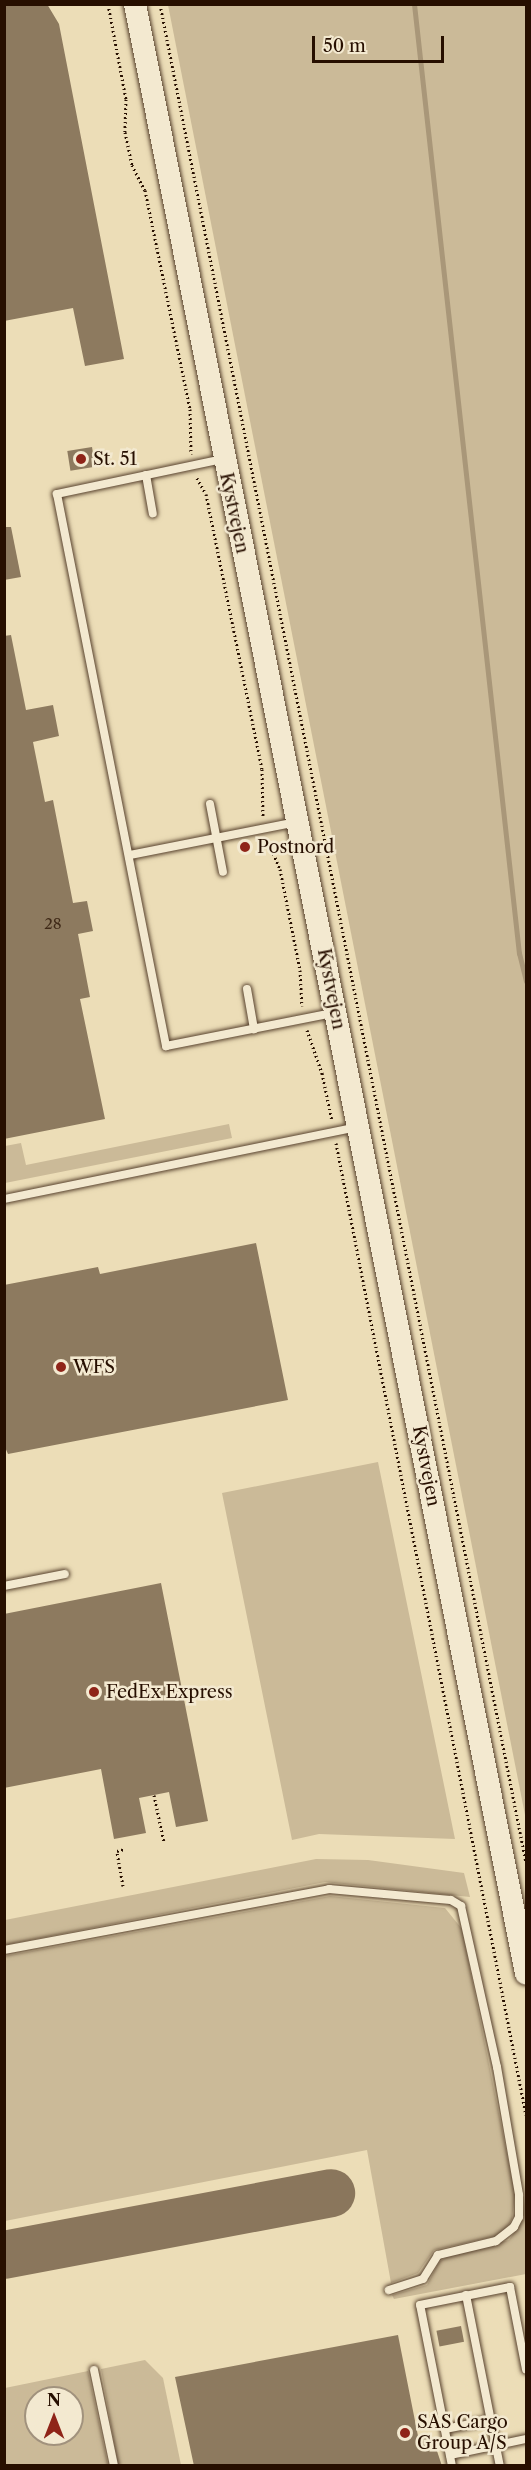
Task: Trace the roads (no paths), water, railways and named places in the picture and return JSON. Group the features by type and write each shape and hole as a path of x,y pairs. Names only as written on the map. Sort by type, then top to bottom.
{"street":[{"name":"Kystvejen","path":"135,4 223,459 359,1126 526,1974"}],"lane":[{"path":"223,459 57,494 166,1046 336,1013"},
{"path":"146,475 153,513"},
{"path":"210,804 223,872"},
{"path":"130,855 216,836 297,822"},
{"path":"247,989 254,1029"},
{"path":"4,1199 359,1126"},
{"path":"4,1586 65,1574"},
{"path":"4,1950 328,1889 451,1900 461,1906 496,2067 519,2195 519,2217 514,2227 496,2241 438,2255 423,2279 389,2290"},
{"path":"452,2466 420,2305 510,2287 526,2368"},
{"path":"466,2295 500,2466"},
{"path":"94,2370 114,2466"},
{"path":"445,2429 491,2420"},
{"path":"450,2455 526,2439"}],"waterway":[{"path":"414,4 519,953 526,981"}],"place":[{"name":"St. 51","path":"81,459"},
{"name":"Postnord","path":"245,847"},
{"name":"WFS","path":"61,1367"},
{"name":"FedEx Express","path":"94,1692"},
{"name":"SAS Cargo Group A/S","path":"405,2433"}]}
